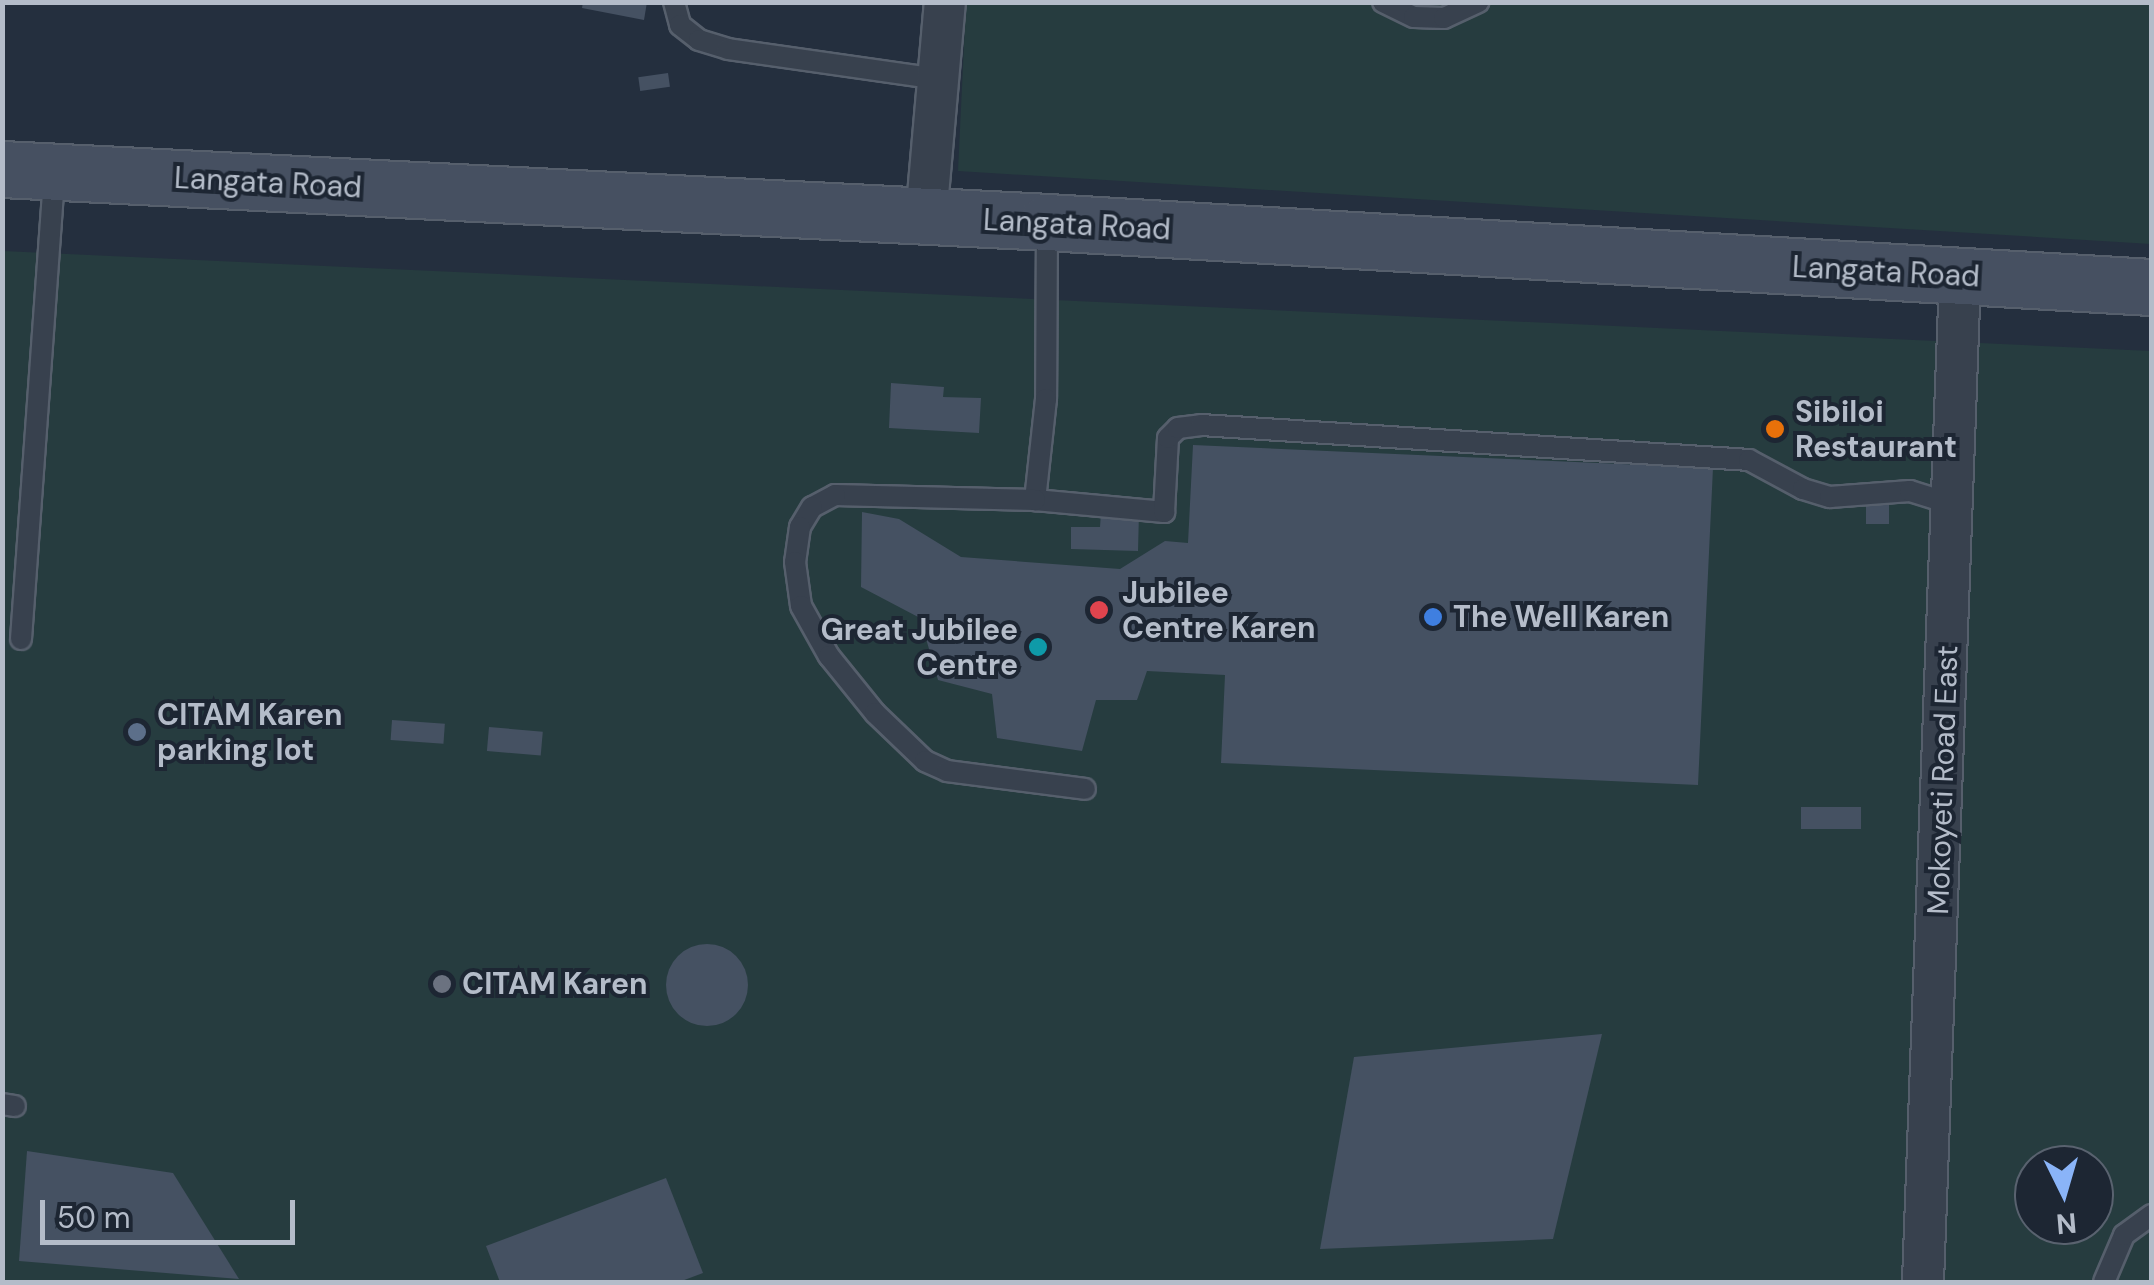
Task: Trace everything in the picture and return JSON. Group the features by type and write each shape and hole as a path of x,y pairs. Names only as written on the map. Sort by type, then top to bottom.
{"main road":[{"name":"Langata Road","path":"28,172 1047,222 2152,286"}],"street":[{"path":"926,218 945,2"},
{"name":"Mokoyeti Road East","path":"1923,1282 1960,277"}],"lane":[{"path":"674,2 680,25 699,40 728,50 938,79"},
{"path":"1384,2 1414,17 1444,18 1478,2"},
{"path":"21,639 28,172"},
{"path":"1034,500 1046,399 1047,222"},
{"path":"1085,789 947,770 925,761 875,713 829,656 801,606 795,562 800,526 812,507 835,494 1034,500 1101,510 1164,512 1168,438 1178,428 1201,425 1749,460 1803,489 1830,497 1910,491 1954,505"},
{"path":"2104,1282 2124,1235 2152,1215"}],"green space":[{"path":"966,3 2151,3 2151,244 958,171"},
{"path":"3,251 2151,351 2151,1282 3,1282"}],"building":[{"path":"583,2 647,2 644,20 582,8"},
{"path":"668,73 670,87 640,91 638,77"},
{"path":"891,383 944,387 943,397 981,398 979,433 889,428"},
{"name":"The Well Karen","path":"1193,445 1713,468 1698,785 1221,763 1225,675 1147,671 1137,700 1096,700 1082,751 997,738 992,694 938,680 920,618 861,587 862,512 899,519 961,557 1120,569 1165,541 1188,543"},
{"path":"1866,502 1889,502 1889,524 1866,524"},
{"path":"1101,513 1139,513 1138,551 1071,549 1071,527 1100,527"},
{"path":"392,720 445,724 443,744 391,740"},
{"path":"489,727 543,732 541,756 487,751"},
{"path":"1801,807 1861,807 1861,829 1801,829"},
{"path":"707,944 736,956 748,985 736,1014 707,1026 678,1014 666,985 678,956"},
{"path":"1602,1034 1553,1239 1320,1249 1354,1057"},
{"path":"27,1151 173,1173 239,1279 19,1261"},
{"path":"666,1178 703,1273 679,1282 500,1282 486,1246"}],"place":[{"name":"Sibiloi Restaurant","path":"1775,429"},
{"name":"Jubilee Centre Karen","path":"1099,610"},
{"name":"The Well Karen","path":"1433,617"},
{"name":"Great Jubilee Centre","path":"1038,647"},
{"name":"CITAM Karen parking lot","path":"137,732"},
{"name":"CITAM Karen","path":"442,984"}]}
